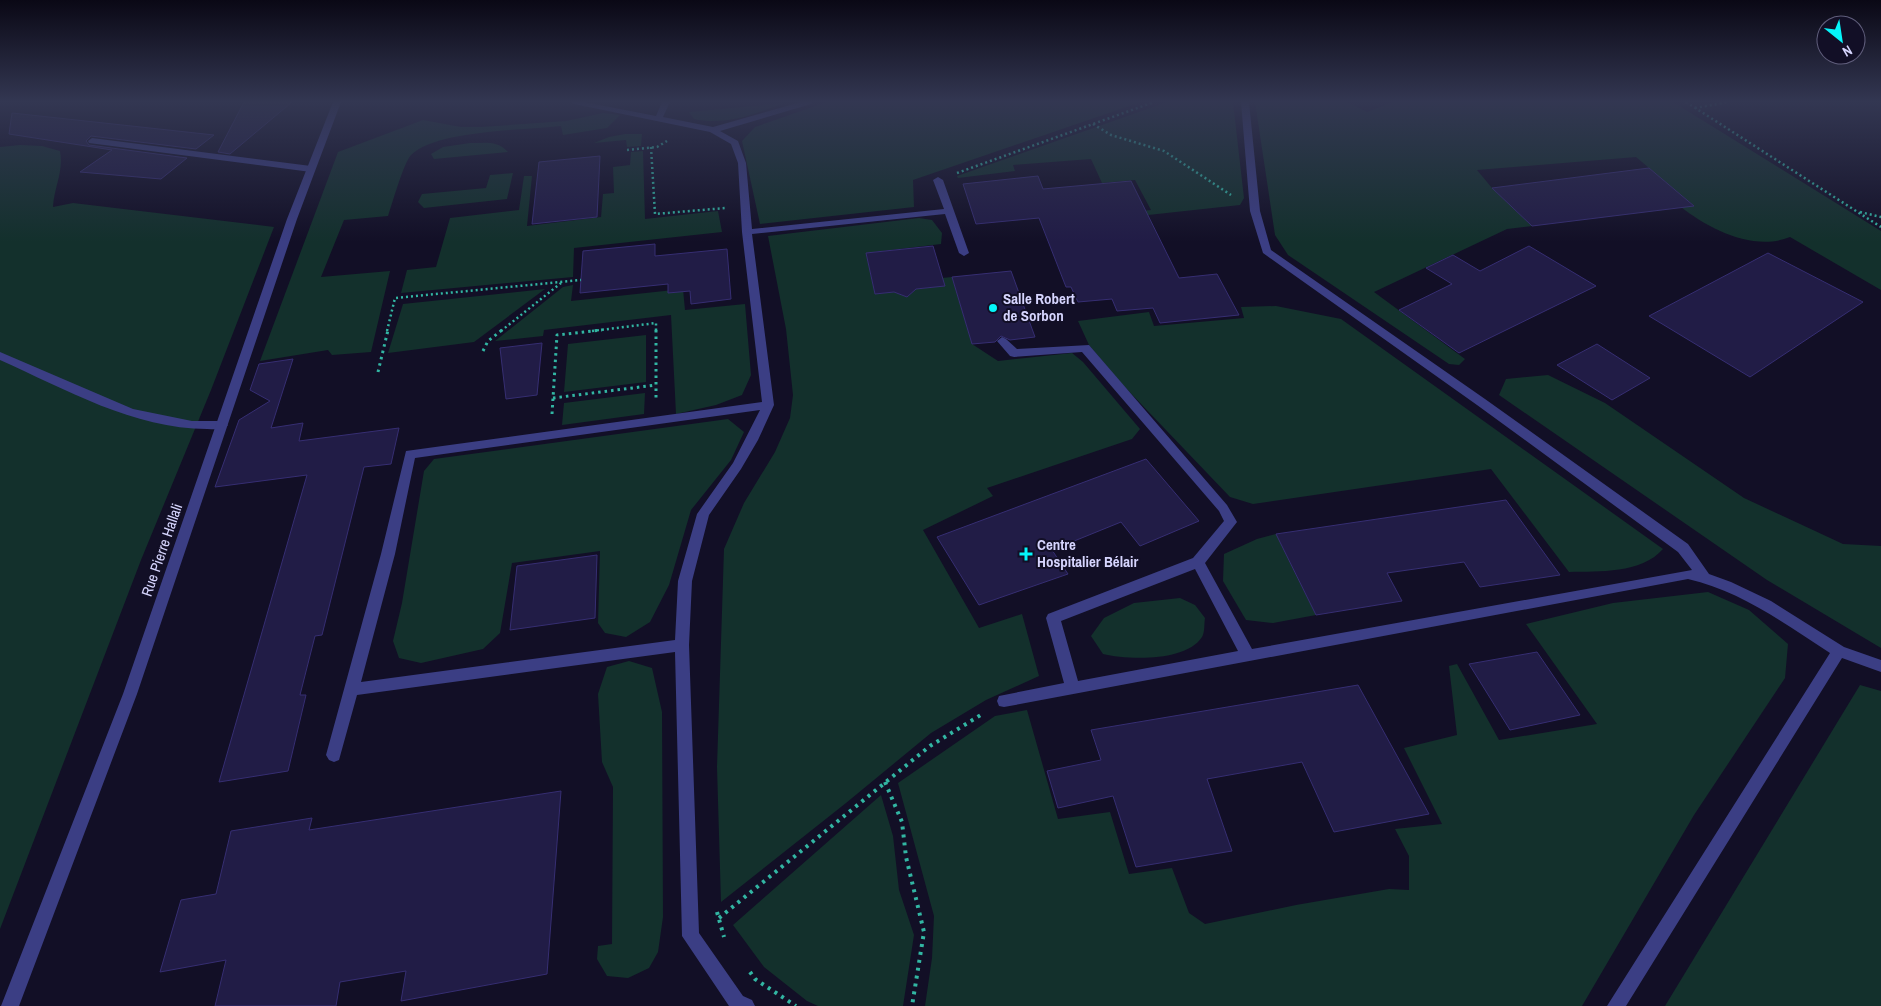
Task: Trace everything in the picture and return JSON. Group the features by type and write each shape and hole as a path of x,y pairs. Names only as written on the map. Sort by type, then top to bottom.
{"street":[{"path":"148,149 311,169"},
{"name":"Rue Pierre Hallali","path":"10,1006 130,694 292,219 319,149"},
{"path":"736,1005 691,936 682,645 685,581 703,514 737,466 752,440 768,405 747,232 742,163 737,149"},
{"path":"1249,149 1255,211 1266,251 1481,402 1683,548 1704,576"},
{"path":"938,180 964,253"},
{"path":"747,232 949,211"},
{"path":"1002,341 1014,353 1085,348 1223,508 1231,522 1198,562 1053,618 1073,688"},
{"path":"0,356 131,413 192,425 222,424"},
{"path":"334,755 388,554 410,454 768,405"},
{"path":"1198,562 1248,656"},
{"path":"1004,701 1688,574 1704,576 1761,602 1839,651 1881,666"},
{"path":"351,690 682,645"},
{"path":"1616,1006 1839,651"}],"path":[{"path":"626,150 639,149"},
{"path":"651,149 655,214 745,206"},
{"path":"938,180 1024,149"},
{"path":"1157,149 1164,151 1255,211"},
{"path":"1759,149 1881,227"},
{"path":"1856,211 1881,217"},
{"path":"378,372 395,298 581,280"},
{"path":"483,350 488,341 562,282"},
{"path":"551,435 557,335 656,323 657,420"},
{"path":"553,398 656,385"},
{"path":"719,918 930,746 1004,701"},
{"path":"885,782 902,822 906,857 924,932 912,1006"},
{"path":"715,904 723,935 729,943"},
{"path":"744,965 755,979 796,1006"}],"green space":[{"path":"0,149 53,149 60,151 61,158 53,207 73,203 274,227 211,390 141,560 0,929"},
{"path":"346,149 420,149 408,159 388,216 344,220 321,277 390,271 371,352 332,355 328,350 260,361 338,152"},
{"path":"440,149 505,149 508,152 434,159 431,154"},
{"path":"744,149 1004,149 913,180 914,207 760,224"},
{"path":"1034,149 1238,149 1244,198 1240,205 1093,221 1090,217 1151,210 1135,180 1102,183 1091,159 1013,165 1015,171 958,178 957,176"},
{"path":"1262,149 1749,149 1881,231 1881,290 1790,237 1762,242 1747,240 1732,236 1705,223 1681,207 1693,205 1636,157 1477,170 1492,188 1532,226 1507,229 1374,292 1465,359 1459,365 1449,364 1288,255 1275,235"},
{"path":"643,151 645,219 718,211 722,232 574,248 573,277 401,293 407,270 436,267 450,218 519,210 524,176 532,176 527,226 601,217 603,194 614,193 613,167 630,165 631,152"},
{"path":"513,173 507,199 424,208 418,202 422,194 486,188 490,175"},
{"path":"919,218 932,220 942,233 941,244 866,253 875,294 894,292 907,297 916,289 934,287 932,279 952,277 972,344 998,361 1072,353 1083,362 1140,429 1132,439 987,488 993,496 923,530 979,628 1022,614 1039,676 986,700 931,733 721,902 717,767 724,549 744,503 775,452 790,418 793,395 786,329 768,236"},
{"path":"573,285 571,301 683,289 685,310 745,304 751,375 742,395 716,405 676,414 671,315 544,330 543,336 495,341 563,287"},
{"path":"545,289 474,342 388,353 403,304"},
{"path":"1276,306 1341,319 1663,549 1654,557 1632,567 1619,570 1569,572 1491,469 1253,504 1230,497 1122,384 1089,345 1078,321 1149,312 1154,326 1244,318 1241,307"},
{"path":"646,335 646,382 564,392 568,344"},
{"path":"1548,375 1605,403 1744,498 1843,544 1881,546 1881,648 1767,580 1499,395 1506,379"},
{"path":"645,393 644,414 562,425 564,403"},
{"path":"728,419 744,432 731,460 691,510 669,585 650,622 626,637 605,633 598,623 600,551 512,563 500,633 483,649 421,663 399,658 393,641 402,603 424,471 434,459"},
{"path":"1276,534 1316,615 1273,623 1246,620 1223,581 1224,554 1257,539"},
{"path":"1708,592 1749,610 1788,644 1785,678 1694,815 1582,1006 925,1006 932,958 934,916 898,783 995,716 1027,710 1058,819 1110,812 1129,874 1172,868 1189,913 1205,924 1296,905 1389,889 1409,890 1409,856 1395,829 1442,824 1404,748 1457,735 1449,666 1457,664 1499,740 1597,724 1526,624 1613,603"},
{"path":"1180,598 1195,605 1205,618 1202,637 1194,645 1183,651 1156,657 1114,656 1103,654 1091,636 1104,618 1134,603"},
{"path":"629,661 652,668 662,712 663,917 658,952 649,968 628,978 607,976 597,959 598,946 612,944 613,787 602,762 598,694 607,667"},
{"path":"1860,685 1881,691 1881,1006 1665,1006"},
{"path":"881,795 893,836 899,890 914,935 903,1006 818,1006 807,1001 764,967 733,925"}],"building":[{"path":"105,149 187,158 161,179 80,172 112,150"},
{"path":"220,149 236,149 230,154 218,152"},
{"path":"600,156 597,217 532,224 539,162"},
{"path":"1649,168 1694,206 1532,226 1492,188"},
{"path":"1038,176 1043,189 1131,181 1179,278 1217,274 1239,315 1160,323 1153,308 1117,311 1112,299 1078,302 1071,287 1066,287 1039,218 976,224 963,184"},
{"path":"655,244 655,256 727,249 731,299 691,304 690,291 668,293 668,284 580,293 583,251"},
{"path":"933,246 945,286 916,289 907,297 894,292 875,294 866,253"},
{"path":"1529,246 1596,286 1459,353 1399,310 1452,284 1426,268 1453,255 1480,271"},
{"path":"1768,253 1863,302 1750,377 1649,316"},
{"name":"Salle Robert de Sorbon","path":"1011,271 1035,337 1010,340 1001,336 995,342 972,344 952,277"},
{"path":"542,343 537,395 506,399 500,348"},
{"path":"1597,344 1650,378 1612,400 1557,365"},
{"path":"293,359 271,428 303,423 299,441 399,428 391,464 364,467 322,635 315,636 300,695 306,695 288,771 219,782 307,475 215,487 239,420 270,401 250,390 259,364"},
{"path":"1146,459 1199,521 1140,546 1121,522 1052,550 1068,574 979,605 937,537"},
{"path":"1506,500 1560,575 1480,587 1464,562 1387,573 1402,601 1316,615 1276,534"},
{"path":"597,555 595,618 510,630 517,566"},
{"path":"1537,652 1580,715 1510,730 1469,664"},
{"path":"1358,685 1429,814 1334,832 1302,762 1207,779 1232,851 1136,867 1113,796 1058,808 1047,771 1101,760 1091,730"},
{"path":"561,791 547,974 401,1001 406,971 340,982 336,1006 215,1006 226,960 160,972 181,900 216,894 231,831 312,818 309,830"}],"place":[{"name":"Salle Robert de Sorbon","path":"993,308"},
{"name":"Centre Hospitalier Bélair","path":"1026,554"}]}
